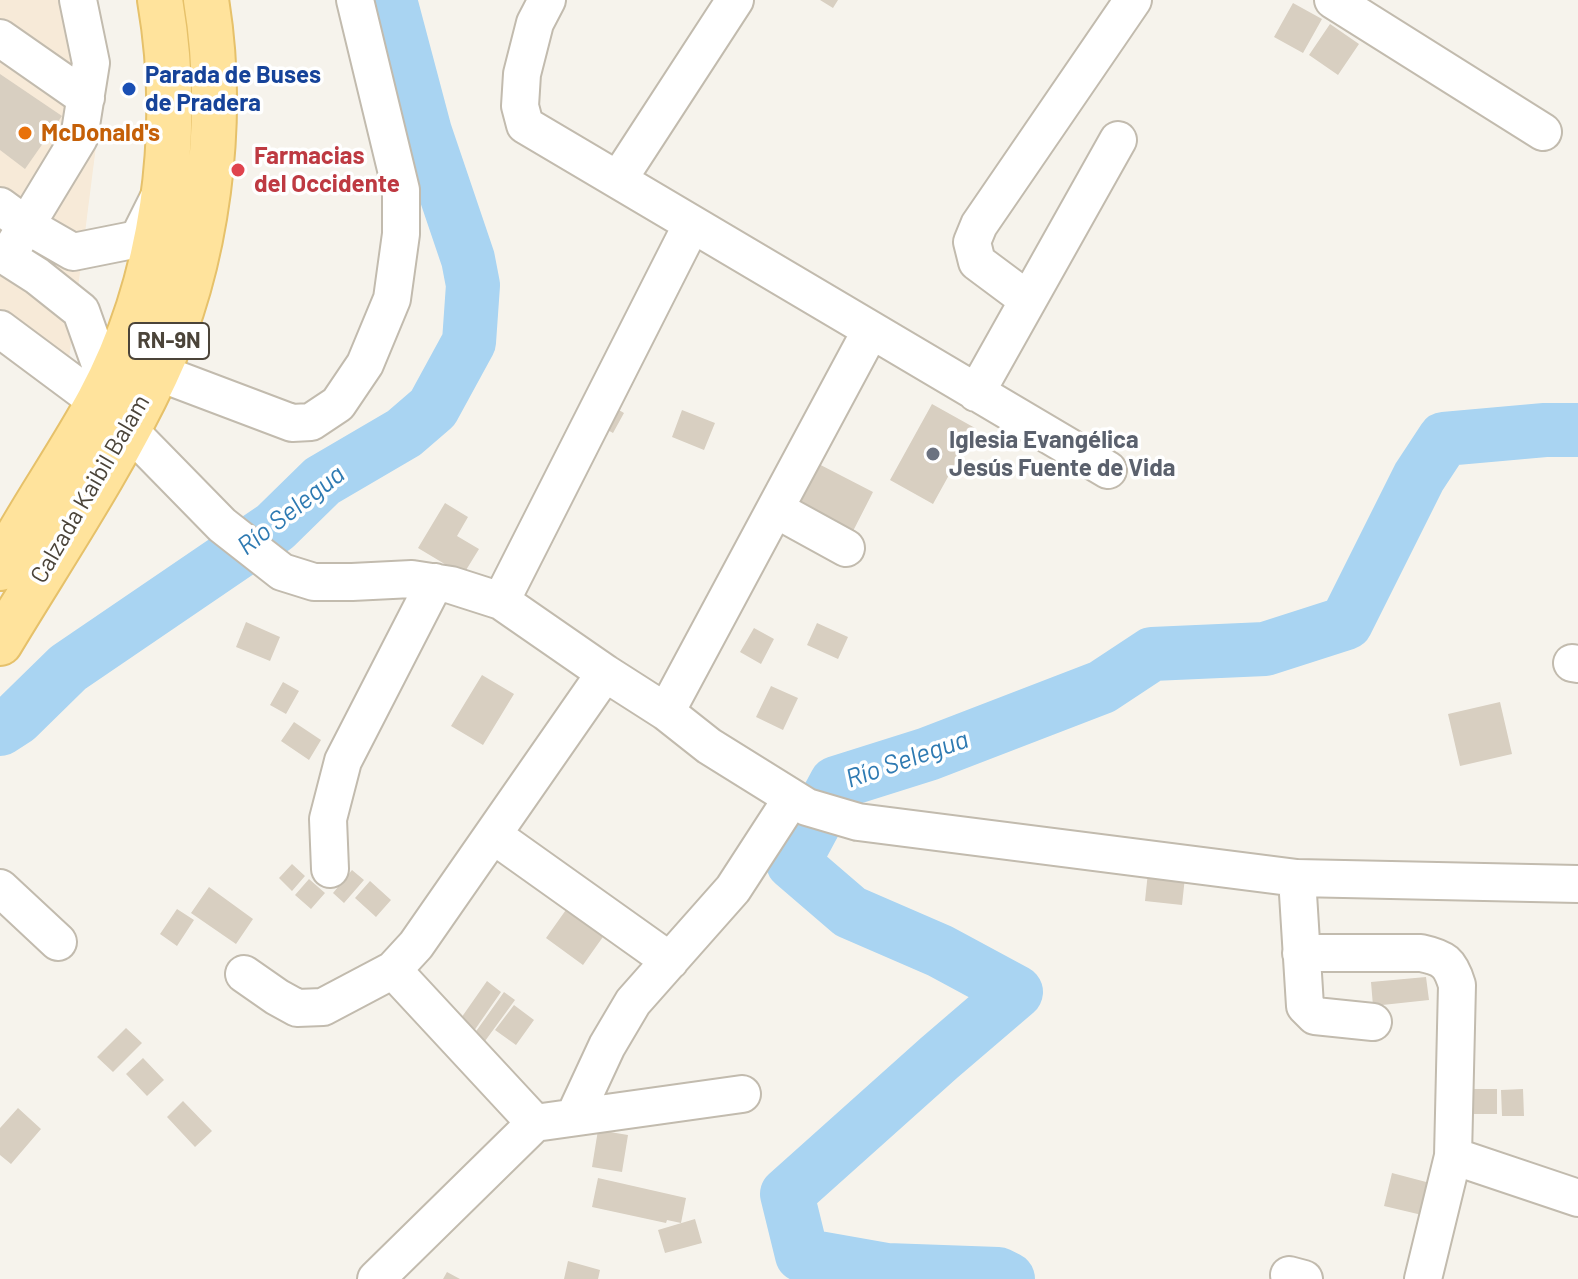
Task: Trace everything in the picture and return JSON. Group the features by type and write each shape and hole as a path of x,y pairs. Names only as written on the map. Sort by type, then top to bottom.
{"main road":[{"name":"Calzada Kaibil Balam","path":"0,643 111,405 158,231 168,155 169,77 160,0"},
{"name":"Calzada Kaibil Balam","path":"0,568 111,405 157,372 176,325 196,257 212,155 213,56 206,0"}],"street":[{"path":"78,0 91,63 79,138 13,216 3,254 81,311 111,405"},
{"path":"157,372 292,423 311,422 338,404 365,364 392,299 401,234 401,190 355,0"},
{"path":"547,0 535,23 522,74 520,106 525,125 1108,470"},
{"path":"1028,300 977,262 972,242 979,225 1133,0"},
{"path":"1333,0 1543,132"},
{"path":"618,180 728,2"},
{"path":"0,38 86,98"},
{"path":"976,393 1118,140"},
{"path":"13,216 73,252 138,239 164,186"},
{"path":"501,601 692,224"},
{"path":"0,329 111,405 222,525 282,572 314,582 412,579 435,582 501,601 666,712 709,746 800,803 858,822 1297,878 1578,884"},
{"path":"666,712 871,330"},
{"path":"775,509 846,548"},
{"path":"330,869 328,819 343,761 435,582"},
{"path":"244,974 297,1008 323,1007 393,970 416,945 605,673"},
{"path":"574,1117 607,1046 633,1002 733,889 800,803"},
{"path":"493,835 670,961"},
{"path":"1297,878 1305,1006 1315,1016 1373,1022"},
{"path":"0,888 58,942"},
{"path":"1301,953 1421,953 1438,957 1452,967 1457,985 1453,1156 1423,1279"},
{"path":"393,970 535,1123"},
{"path":"376,1279 535,1123 742,1094"},
{"path":"1453,1156 1578,1198"}],"shaded area":[{"path":"0,0 98,0 105,75 68,367 0,318"}],"building":[{"path":"820,0 838,0 833,8"},
{"path":"1293,3 1322,19 1303,53 1274,37"},
{"path":"1330,24 1359,44 1338,75 1309,55"},
{"name":"McDonald's","path":"0,74 62,116 25,169 0,150"},
{"path":"607,403 624,413 613,433 595,423"},
{"name":"Iglesia Evangélica Jesús Fuente de Vida","path":"932,404 975,428 933,504 890,480"},
{"path":"682,410 715,423 704,450 672,437"},
{"path":"809,459 873,492 851,535 787,501"},
{"path":"445,503 468,517 457,536 479,549 463,575 418,548"},
{"path":"246,622 280,637 270,661 236,647"},
{"path":"817,623 848,637 838,659 807,645"},
{"path":"754,628 774,639 761,664 740,652"},
{"path":"482,675 514,694 483,745 451,726"},
{"path":"283,682 299,691 286,714 270,705"},
{"path":"771,686 798,698 783,730 756,717"},
{"path":"1500,702 1512,754 1460,766 1448,714"},
{"path":"294,722 321,740 309,760 281,741"},
{"path":"292,864 305,876 292,891 279,878"},
{"path":"352,870 364,880 344,903 333,893"},
{"path":"1148,872 1185,877 1182,905 1145,901"},
{"path":"309,879 325,893 311,909 295,895"},
{"path":"370,881 391,900 376,917 355,898"},
{"path":"209,887 253,919 236,944 191,913"},
{"path":"568,907 605,934 583,965 546,938"},
{"path":"177,909 194,920 177,946 160,934"},
{"path":"1426,977 1429,1000 1373,1006 1371,982"},
{"path":"487,981 501,992 467,1041 452,1031"},
{"path":"504,992 515,1000 477,1052 467,1044"},
{"path":"514,1005 534,1020 516,1045 495,1030"},
{"path":"126,1028 142,1043 113,1072 97,1057"},
{"path":"143,1058 164,1080 147,1096 126,1074"},
{"path":"1464,1089 1497,1089 1497,1114 1465,1114"},
{"path":"1523,1089 1524,1116 1502,1116 1501,1090"},
{"path":"183,1101 212,1131 195,1147 167,1117"},
{"path":"18,1108 41,1129 11,1164 0,1155 0,1128"},
{"path":"598,1130 628,1135 622,1172 592,1167"},
{"path":"1392,1173 1430,1183 1422,1215 1384,1206"},
{"path":"598,1178 686,1198 681,1223 667,1220 666,1223 592,1207"},
{"path":"695,1219 702,1243 665,1253 658,1230"},
{"path":"568,1261 600,1270 598,1279 564,1279"},
{"path":"447,1272 460,1279 443,1279"}],"waterway":[{"name":"Río Selegua","path":"0,729 17,718 68,668 275,527 322,481 404,433 433,408 469,342 473,285 468,259 425,132 390,0"},
{"name":"Río Selegua","path":"1008,1279 998,1274 887,1270 802,1255 787,1194 1016,992 940,951 850,912 793,863 836,783 928,754 1102,687 1152,654 1265,649 1346,623 1419,477 1444,439 1578,430"}],"place":[{"name":"Parada de Buses de Pradera","path":"129,89"},
{"name":"McDonald's","path":"25,133"},
{"name":"Farmacias del Occidente","path":"238,170"},
{"name":"Iglesia Evangélica Jesús Fuente de Vida","path":"933,454"}]}
